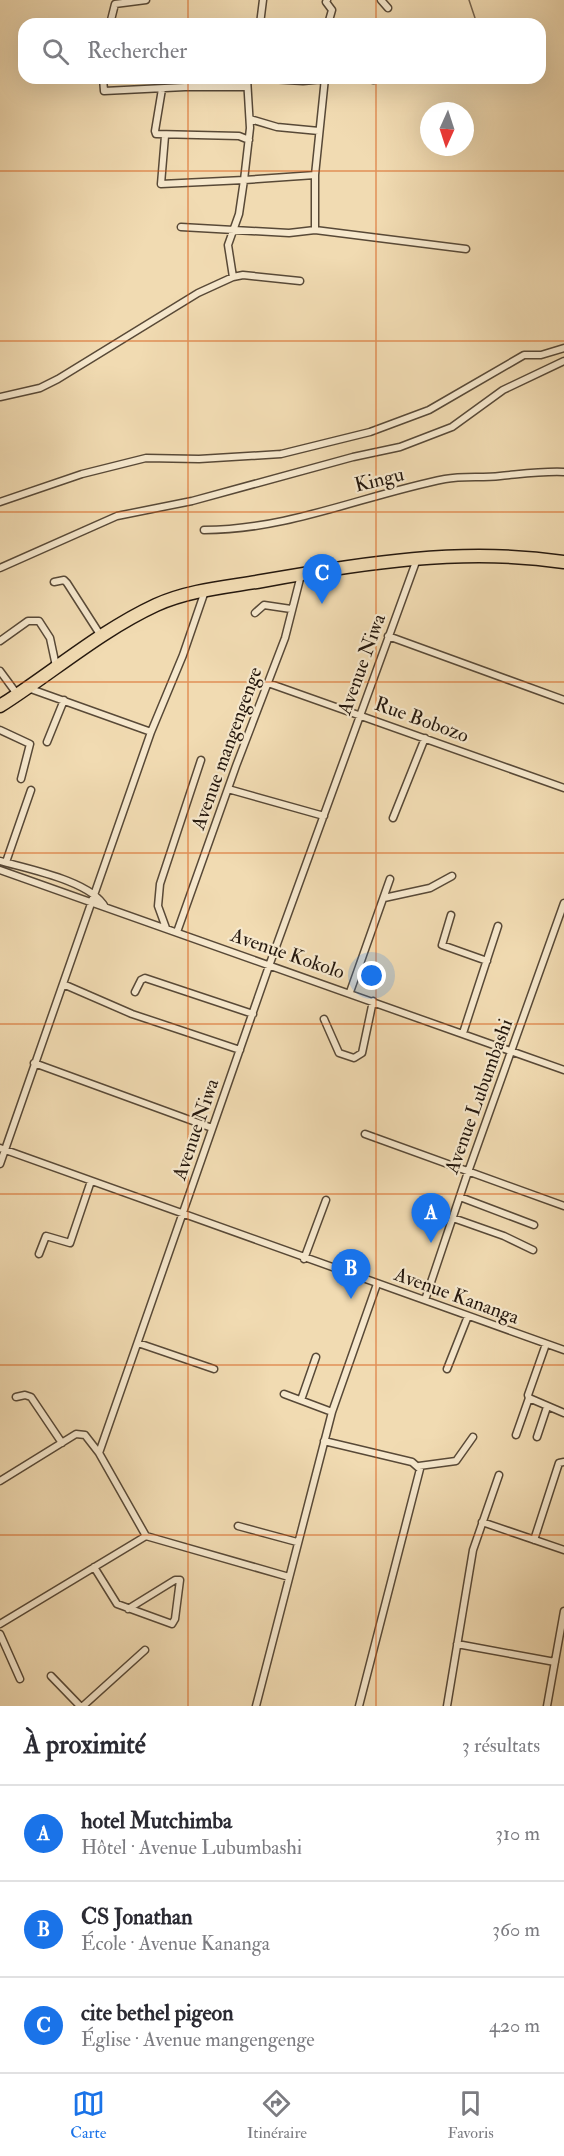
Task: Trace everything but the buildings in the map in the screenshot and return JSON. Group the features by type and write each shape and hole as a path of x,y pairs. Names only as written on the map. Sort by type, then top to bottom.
{"highway":[{"path":"0,706 123,621 157,605 205,591 301,574 417,558 502,555 564,562"}],"street":[{"path":"112,18 115,4 146,0"},
{"path":"261,18 263,0"},
{"path":"327,0 332,10 330,18"},
{"path":"381,0 388,8"},
{"path":"103,84 104,92 247,87 249,140 244,180 234,231 230,235 228,255 233,277"},
{"path":"315,230 315,176 324,84"},
{"path":"162,89 156,135 230,136 249,140"},
{"path":"250,119 277,127 319,131"},
{"path":"165,136 161,184 315,176"},
{"path":"181,227 288,233 315,230 466,249"},
{"path":"0,397 40,387 69,374 198,293 233,277 243,275 300,280"},
{"path":"0,502 82,474 146,458 199,459 281,454 370,432 429,410 524,355 541,355 564,348"},
{"path":"0,568 117,516 192,501 353,457 400,447 452,428 503,390 564,361"},
{"name":"Kingu","path":"204,531 234,530 304,518 344,505 448,478 536,471 564,472"},
{"name":"Avenue Niwa","path":"99,1454 269,966 417,558"},
{"name":"Avenue mangengenge","path":"177,932 285,638 301,574"},
{"path":"54,582 64,580 67,583 102,636"},
{"path":"0,1164 2,1149 63,984 93,893 151,732 183,656 205,591"},
{"path":"255,613 264,605 291,609"},
{"path":"1,640 27,621 39,621 50,638 56,668"},
{"path":"388,636 564,700"},
{"path":"0,671 22,691 64,700 151,732"},
{"name":"Rue Bobozo","path":"268,682 564,788"},
{"path":"47,741 64,700"},
{"path":"0,730 30,744 21,779"},
{"path":"393,818 424,738"},
{"path":"166,928 158,906 160,884 201,760"},
{"path":"228,789 324,816"},
{"path":"31,790 2,862 93,893 105,907"},
{"name":"Avenue Kokolo","path":"0,870 269,966 373,1000 564,1070"},
{"path":"384,898 430,888 452,876"},
{"path":"350,992 390,879"},
{"name":"Avenue Lubumbashi","path":"425,1300 564,903"},
{"path":"451,915 442,945 487,961"},
{"path":"463,1033 498,926"},
{"path":"135,992 141,980 146,978 253,1014"},
{"path":"63,984 132,1014 240,1050"},
{"path":"324,1019 339,1053 354,1058 362,1053 373,1000"},
{"path":"34,1063 212,1128"},
{"path":"365,1134 564,1206"},
{"name":"Avenue Kananga","path":"2,1149 564,1350"},
{"path":"39,1254 46,1236 70,1243 91,1181"},
{"path":"460,1197 534,1225"},
{"path":"304,1258 326,1200"},
{"path":"453,1218 515,1240 533,1250"},
{"path":"256,1706 332,1412 377,1284"},
{"path":"447,1369 468,1316"},
{"path":"138,1343 214,1369"},
{"path":"516,1435 529,1398 528,1392 546,1344"},
{"path":"301,1400 316,1357"},
{"path":"284,1394 332,1412"},
{"path":"16,1397 25,1395 31,1397 62,1443"},
{"path":"529,1398 564,1413"},
{"path":"537,1437 547,1407"},
{"path":"0,1481 76,1434 84,1435 99,1454 146,1536 289,1577"},
{"path":"324,1441 419,1466 456,1461 473,1437"},
{"path":"534,1540 560,1463 564,1462"},
{"path":"359,1706 420,1473 419,1466"},
{"path":"447,1706 473,1550 499,1475"},
{"path":"482,1522 564,1550"},
{"path":"238,1527 297,1542"},
{"path":"0,1624 146,1536"},
{"path":"94,1567 115,1601 128,1609 168,1623 174,1623 180,1580 175,1580 128,1609"},
{"path":"547,1706 564,1611"},
{"path":"0,1634 20,1679"},
{"path":"458,1644 564,1667"},
{"path":"51,1676 82,1706 145,1650"}],"waterway":[{"path":"469,0 475,18"}],"place":[{"name":"cite bethel pigeon","path":"322,604"},
{"name":"hotel Mutchimba","path":"431,1243"},
{"name":"CS Jonathan","path":"351,1299"}]}
